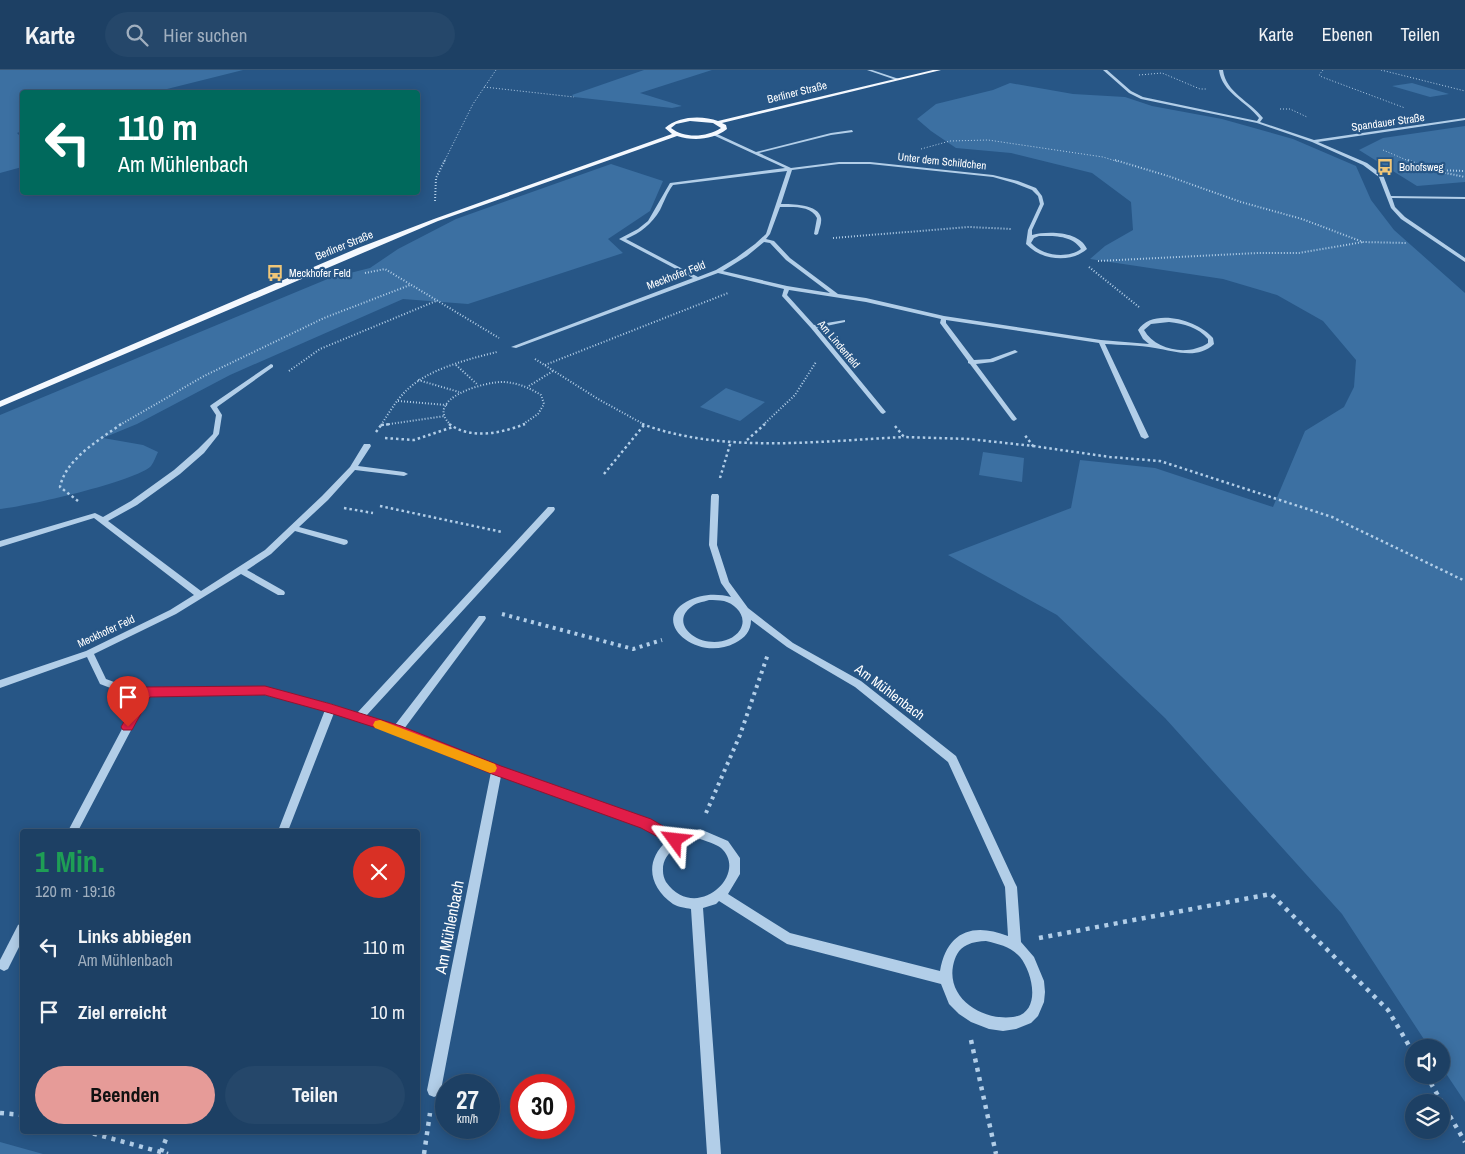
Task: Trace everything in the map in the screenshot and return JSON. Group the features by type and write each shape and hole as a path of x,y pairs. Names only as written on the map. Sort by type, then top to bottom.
{"main road":[{"name":"Berliner Straße","path":"676,134 668,128 670,125 681,120 699,119 719,122 940,70"},
{"path":"676,134 690,136 714,134 724,129 724,126 719,122"},
{"name":"Berliner Straße","path":"0,404 325,265 436,220 676,134"}],"street":[{"path":"868,70 897,80"},
{"path":"1105,70 1133,94 1142,98 1163,104 1258,122 1352,157 1375,170 1381,176 1393,208 1403,218 1465,260"},
{"path":"1221,70 1226,86 1255,110 1261,118 1258,122"},
{"path":"1249,112 1255,110"},
{"path":"1229,115 1238,113"},
{"name":"Spandauer Straße","path":"1313,141 1465,119"},
{"path":"756,153 832,134 852,131"},
{"path":"714,134 790,169"},
{"name":"Unter dem Schildchen","path":"698,279 622,239 632,236 645,227 659,208 668,188 672,184 839,163 870,163 993,176 1034,189 1040,196 1042,204 1030,230 1029,240"},
{"name":"Meckhofer Feld","path":"514,347 698,279 742,258 768,234 790,169"},
{"path":"1390,197 1465,198"},
{"path":"778,205 808,208 817,213 819,217 816,234"},
{"path":"1047,234 1065,236 1080,242 1083,246 1084,250 1076,255 1059,256 1042,253 1030,247 1028,243 1032,237 1047,234"},
{"path":"763,240 772,242 788,259 838,295"},
{"path":"718,271 787,288 866,300 944,318 1101,342 1156,346 1179,352 1190,352 1200,351 1211,344 1211,339 1200,329 1180,322 1158,321 1144,326 1141,330 1142,336 1156,346"},
{"name":"Am Lindenfeld","path":"787,288 784,295 883,412"},
{"path":"944,318 943,323 970,362 1014,419"},
{"path":"813,327 843,322"},
{"path":"1101,342 1145,437"},
{"path":"970,362 991,361 1015,352"},
{"path":"103,520 134,503 177,472 201,451 216,434 219,415 213,406 271,366"},
{"name":"Meckhofer Feld","path":"0,684 88,653 172,612 241,570 268,552 293,528 353,468 367,446"},
{"path":"353,468 404,474"},
{"name":"Am Mühlenbach","path":"715,496 713,545 725,583 744,610 790,645 858,684 952,759 1011,887 1019,949 1036,972 1039,987 1038,1001 1031,1013 1020,1022 1006,1025 991,1024 965,1012 951,993 946,979"},
{"path":"358,718 551,509"},
{"path":"0,544 96,515 200,595"},
{"path":"293,528 344,542"},
{"path":"241,570 281,593"},
{"path":"719,597 738,604 744,610 748,618 747,626 742,634 734,640 712,646 689,640 678,626 681,610 697,599 719,597"},
{"path":"397,730 482,618"},
{"path":"88,653 103,681 121,688 146,692 265,691 331,708 397,730 497,770 646,823 675,840"},
{"path":"74,829 146,692"},
{"path":"284,829 331,708"},
{"name":"Am Mühlenbach","path":"434,1090 497,770"},
{"path":"687,835 706,835 723,843 731,852 735,863 735,875 730,886 713,900 697,904 678,900 667,892 660,882 658,870 660,859 675,840 687,835"},
{"path":"720,895 787,938 946,979 946,964 951,952 960,942 972,937 986,935 1001,938 1019,949"},
{"path":"697,904 714,1154"},
{"path":"4,965 20,933"}],"path":[{"path":"436,220 434,214 436,178 473,104 496,70"},
{"path":"1323,70 1319,75 1332,82 1412,111"},
{"path":"1381,70 1465,91"},
{"path":"1139,78 1134,75 1162,73 1188,84"},
{"path":"484,87 574,97"},
{"path":"914,151 950,141 974,140 1060,149 1103,157 1168,176 1241,202 1302,219 1363,242"},
{"path":"1375,170 1465,171"},
{"path":"1431,170 1465,177"},
{"path":"830,238 969,227 1030,230"},
{"path":"1085,263 1126,259 1300,253 1363,242 1443,244"},
{"path":"1076,255 1149,316 1158,321"},
{"path":"362,273 385,269 588,394 644,425 684,435 731,441 775,442 904,437 969,439 1110,457 1160,461 1332,517 1465,580"},
{"path":"544,366 759,281"},
{"path":"288,371 320,349 437,300"},
{"path":"747,440 795,395 827,344"},
{"path":"367,446 398,401 418,380 456,365 514,347"},
{"path":"456,365 478,385"},
{"path":"528,386 553,371"},
{"path":"418,380 460,392"},
{"path":"372,438 414,440 453,427 477,434 493,434 522,426 533,420 541,413 544,405 543,397 538,391 528,386 504,382 478,385 460,392 447,405 445,416 453,427"},
{"path":"398,401 447,405"},
{"path":"883,412 904,437"},
{"path":"380,425 445,416"},
{"path":"1014,419 1032,446"},
{"path":"604,474 644,425"},
{"path":"715,496 731,441"},
{"path":"380,506 525,538"},
{"path":"498,613 634,649 682,633"},
{"path":"706,835 703,820 740,735 775,634"},
{"path":"1019,949 1041,936 1271,894 1388,1010 1405,1039"},
{"path":"976,1018 970,1039 996,1154"},
{"path":"1431,1084 1465,1142"},
{"path":"424,1154 434,1090"},
{"path":"0,1113 20,1115"},
{"path":"95,1134 168,1154"},
{"path":"161,1152 168,1134"}],"shaded area":[{"path":"0,70 243,70 163,90 20,90 20,132 17,133 20,136 20,168 0,173"},
{"path":"644,70 712,70 640,93 682,106 672,108 574,97 572,95"},
{"path":"1010,83 1073,94 1125,97 1152,106 1222,119 1293,139 1356,166 1371,200 1394,230 1465,293 1465,1102 1450,1080 1450,1039 1424,1039 1342,914 1165,718 1057,615 948,555 1071,508 1080,460 1155,468 1273,507 1305,431 1344,407 1354,387 1356,360 1323,321 1277,295 1223,279 1090,259 1105,246 1133,230 1131,202 1092,173 1011,153 956,148 917,119 936,104 993,90"},
{"path":"1412,83 1449,94 1430,97 1392,86"},
{"path":"1465,126 1465,182 1417,186 1359,150 1383,138"},
{"path":"611,164 663,181 650,211 608,239 623,253 468,304 403,299 230,375 137,424 103,438 143,445 158,452 151,466 141,472 103,486 32,504 0,509 0,415 330,278 370,268 398,249 456,219"},
{"path":"726,388 765,402 740,421 700,407"},
{"path":"983,452 1024,458 1022,482 979,475"},
{"path":"0,1142 43,1154 0,1154"}],"slow traffic":[{"path":"380,725 397,730 490,768"}],"place":[{"name":"Bohofsweg","path":"1385,167"},
{"name":"Meckhofer Feld","path":"275,273"}],"route":[{"path":"128,727 146,692 265,691 331,708 397,730 497,770 646,823 675,840"}]}
